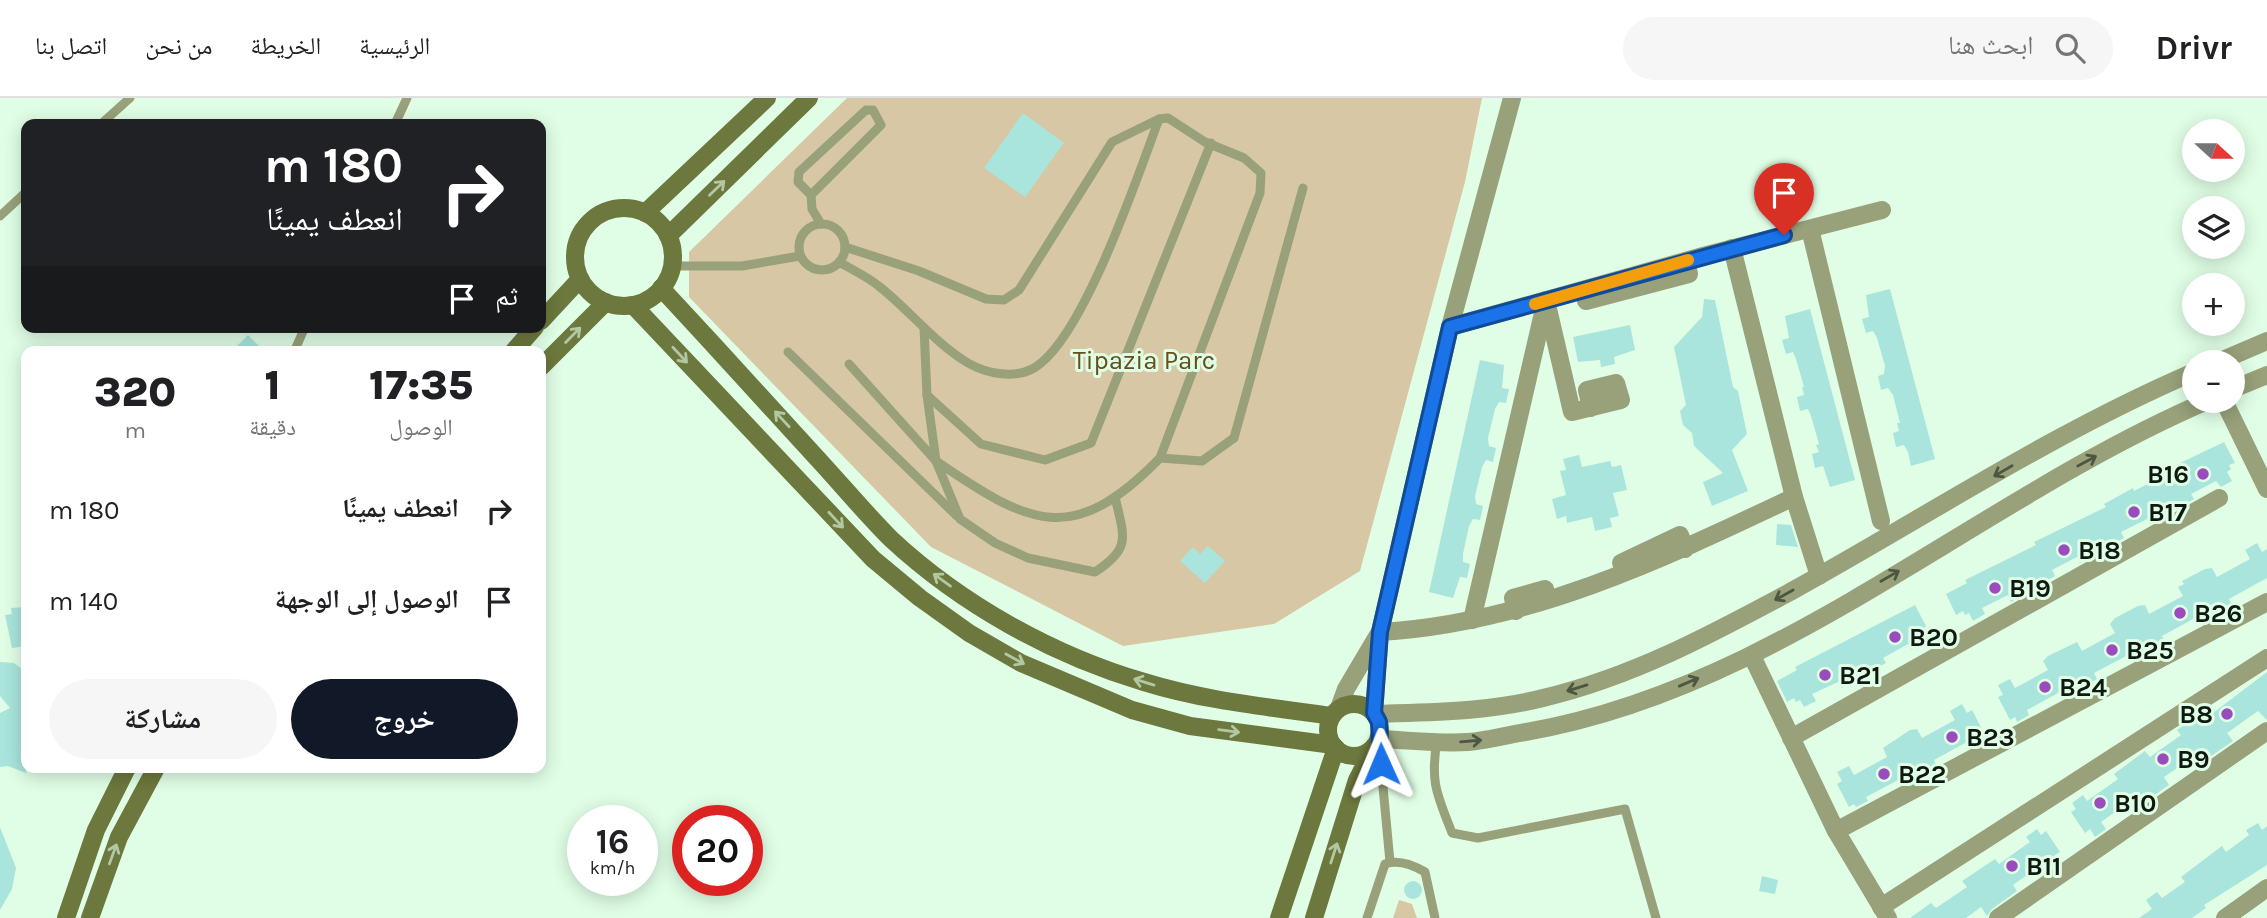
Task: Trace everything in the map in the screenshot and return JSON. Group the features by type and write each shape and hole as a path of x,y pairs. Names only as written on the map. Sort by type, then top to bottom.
{"street":[{"path":"645,213 767,98"},
{"path":"668,236 809,98"},
{"path":"1314,918 1357,780 1376,743 1379,722 1375,713 1380,632 1450,327 1512,98"},
{"path":"615,209 645,213 654,218 668,236 672,265 661,288 653,296 633,305 606,303 592,295 580,279 575,249 589,223 615,209"},
{"path":"1450,327 1583,290 1586,302 1689,274 1686,261 1882,210"},
{"path":"1811,229 1881,521"},
{"path":"1732,248 1794,497 1819,576"},
{"path":"546,316 580,279"},
{"path":"661,288 891,539 936,576 984,609 1077,657 1143,682 1199,697 1336,712 1354,703 1375,713 1469,711 1543,698 1627,673 1695,644 2080,427 2182,378"},
{"path":"1546,300 1572,412 1591,408"},
{"path":"1472,620 1546,300"},
{"path":"546,362 606,303"},
{"path":"633,305 873,559 919,598 969,632 1043,673 1132,710 1189,726 1334,747 1343,753 1360,755 1376,743 1437,740 1467,742 1561,727 1638,704 1752,656 2068,471 2183,413"},
{"path":"519,346 530,333"},
{"path":"2245,350 2267,341"},
{"path":"2245,385 2267,375"},
{"path":"2230,413 2267,489"},
{"path":"1380,632 1418,630 1516,611 1514,598 1607,570 1680,535 1685,549 1794,497"},
{"path":"1791,738 2219,498"},
{"path":"1836,831 2267,602"},
{"path":"1279,918 1334,747 1328,731 1346,689 1380,632"},
{"path":"1752,656 1836,831 1885,913 2267,658"},
{"path":"1998,918 2267,730"},
{"path":"66,918 96,830 124,773"},
{"path":"90,918 119,837 153,773"},
{"path":"2225,918 2267,888"}],"lane":[{"path":"107,119 130,98"},
{"path":"397,119 407,98"},
{"path":"811,195 878,128 880,121 873,110 866,110 799,172 798,182 811,195 812,209 821,224"},
{"path":"845,247 834,267 818,270 805,263 800,256 799,242 807,229 821,224 835,228 845,247 919,271 986,299 1004,300 1019,290 1112,142 1159,119 1168,118 1222,151 1244,158 1261,173 1260,193 1160,458 1136,483 1099,509 1080,517 1040,516 995,501 936,461 849,365"},
{"path":"839,262 878,286 969,364 994,373 1019,374 1035,367 1050,355 1074,324 1093,285 1159,119"},
{"path":"928,394 981,444 1045,460 1091,443 1211,144"},
{"path":"1160,458 1202,461 1234,439 1303,188"},
{"path":"0,216 21,197"},
{"path":"672,265 742,266 800,256"},
{"path":"924,328 936,461 960,519"},
{"path":"788,352 960,519 995,543 1028,558 1095,572 1116,558 1123,544 1115,497"},
{"path":"1437,740 1432,770 1434,785 1452,833 1478,838 1625,809 1656,918"},
{"path":"1376,743 1390,862"},
{"path":"1367,918 1385,864 1390,862 1412,864 1424,872 1435,918"}],"green space":[{"name":"Tipazia Parc","path":"847,98 1482,98 1465,182 1360,571 1274,624 1123,646 931,547 689,297 689,252"},
{"path":"1399,900 1412,904 1417,918 1393,918"}],"building":[{"path":"1023,113 1064,143 1025,197 984,168"},
{"path":"1890,289 1935,459 1911,466 1904,445 1896,447 1893,433 1899,431 1897,423 1900,423 1893,395 1888,388 1881,390 1878,376 1884,374 1885,366 1877,338 1873,331 1866,333 1862,319 1869,317 1866,295"},
{"path":"1704,299 1715,300 1733,387 1738,391 1747,434 1732,450 1748,491 1712,506 1703,482 1723,473 1694,446 1692,433 1683,425 1680,411 1686,405 1674,347 1702,317"},
{"path":"1810,309 1855,480 1830,487 1823,466 1815,468 1812,454 1819,452 1816,445 1819,444 1808,409 1800,411 1797,397 1804,395 1804,387 1793,352 1786,354 1782,340 1789,338 1785,316"},
{"path":"1630,325 1635,350 1614,357 1615,364 1601,367 1600,360 1578,362 1573,337"},
{"path":"248,335 259,346 237,346"},
{"path":"1480,360 1504,365 1502,388 1509,389 1506,403 1499,402 1495,409 1488,438 1489,446 1496,448 1493,462 1486,460 1482,467 1475,496 1476,504 1483,506 1480,520 1473,519 1469,526 1463,554 1463,562 1470,564 1467,578 1460,577 1453,598 1429,592"},
{"path":"2224,442 2235,463 2229,465 2231,469 2227,472 2232,481 2221,487 2216,481 2191,494 2194,499 2149,524 2147,519 2121,532 2124,538 2080,563 2077,557 2052,570 2055,576 2011,602 2008,595 1982,608 1985,614 1973,621 1969,613 1965,615 1963,611 1956,615 1946,594 1967,583 1965,580 2036,545 2034,542 2106,507 2104,504 2133,488 2134,491 2176,469 2174,466"},
{"path":"1579,455 1582,467 1610,461 1612,467 1621,465 1627,490 1613,493 1619,516 1610,518 1612,527 1595,531 1592,517 1567,523 1566,516 1557,519 1552,499 1566,495 1560,471 1566,470 1563,459"},
{"path":"1777,524 1791,525 1798,547 1776,545"},
{"path":"2257,543 2262,552 2267,549 2267,578 2229,599 2233,607 2199,625 2195,618 2162,636 2165,643 2131,661 2128,655 2094,673 2097,679 2063,697 2060,692 2027,710 2029,715 2017,722 2015,717 2010,720 1998,697 2003,695 1998,685 2010,679 2015,688 2048,670 2043,661 2048,656 2077,642 2082,651 2115,633 2110,624 2115,618 2138,606 2145,605 2149,614 2183,596 2178,587 2184,584 2182,581 2212,568 2217,577 2250,559 2245,550"},
{"path":"1208,546 1225,561 1205,583 1180,561 1193,547 1200,554"},
{"path":"1915,605 1926,626 1919,634 1924,644 1911,650 1908,644 1883,658 1886,663 1842,688 1838,682 1812,694 1816,701 1804,707 1800,700 1796,702 1794,698 1787,702 1777,681 1797,670 1795,667"},
{"path":"21,607 21,647 12,648 5,615 12,614 11,608"},
{"path":"0,662 14,663 21,668 21,771 8,766 0,767 0,713 10,708 0,696"},
{"path":"2267,672 2267,720 2258,711 2227,733 2233,741 2201,763 2195,756 2164,777 2169,785 2137,807 2132,800 2101,822 2106,829 2095,837 2090,829 2085,833 2071,812 2076,809 2072,803 2083,795 2087,801 2118,779 2114,774 2145,751 2150,757 2181,735 2177,730 2210,708 2213,713"},
{"path":"1962,704 1967,713 1972,710 1984,733 1979,735 1982,741 1970,747 1967,742 1934,760 1936,765 1902,783 1900,779 1866,797 1868,801 1856,807 1854,804 1849,807 1837,784 1842,781 1837,772 1849,766 1854,775 1887,757 1883,748 1910,730 1917,729 1922,738 1955,720 1950,711"},
{"path":"2258,823 2262,830 2267,826 2267,865 2204,905 2206,908 2192,918 2139,918 2152,909 2146,900 2157,892 2162,898 2185,882 2181,877 2222,846 2226,852 2249,835 2246,830"},
{"path":"0,827 16,868 12,889 0,910"},
{"path":"2037,829 2041,835 2046,831 2060,852 2055,855 2060,861 2048,869 2044,863 2013,885 2017,891 1992,909 1987,916 1981,907 1966,918 1910,918 1931,903 1936,908 1967,887 1962,881 1995,859 1999,864 2030,842 2026,837"},
{"path":"1762,876 1778,880 1775,894 1759,891"},
{"path":"1413,881 1419,884 1422,890 1419,896 1413,899 1407,896 1404,890 1407,884"}],"slow traffic":[{"path":"1535,304 1688,260"}],"place":[{"name":"B16","path":"2203,474"},
{"name":"B17","path":"2134,512"},
{"name":"B18","path":"2064,550"},
{"name":"B19","path":"1995,588"},
{"name":"B26","path":"2180,613"},
{"name":"B20","path":"1895,637"},
{"name":"B25","path":"2112,650"},
{"name":"B21","path":"1825,675"},
{"name":"B24","path":"2045,687"},
{"name":"B8","path":"2227,714"},
{"name":"B23","path":"1952,737"},
{"name":"B9","path":"2163,759"},
{"name":"B22","path":"1884,774"},
{"name":"B10","path":"2100,803"},
{"name":"B11","path":"2012,866"}],"route":[{"path":"1381,764 1379,722 1374,713 1380,632 1450,327 1784,235"}]}
